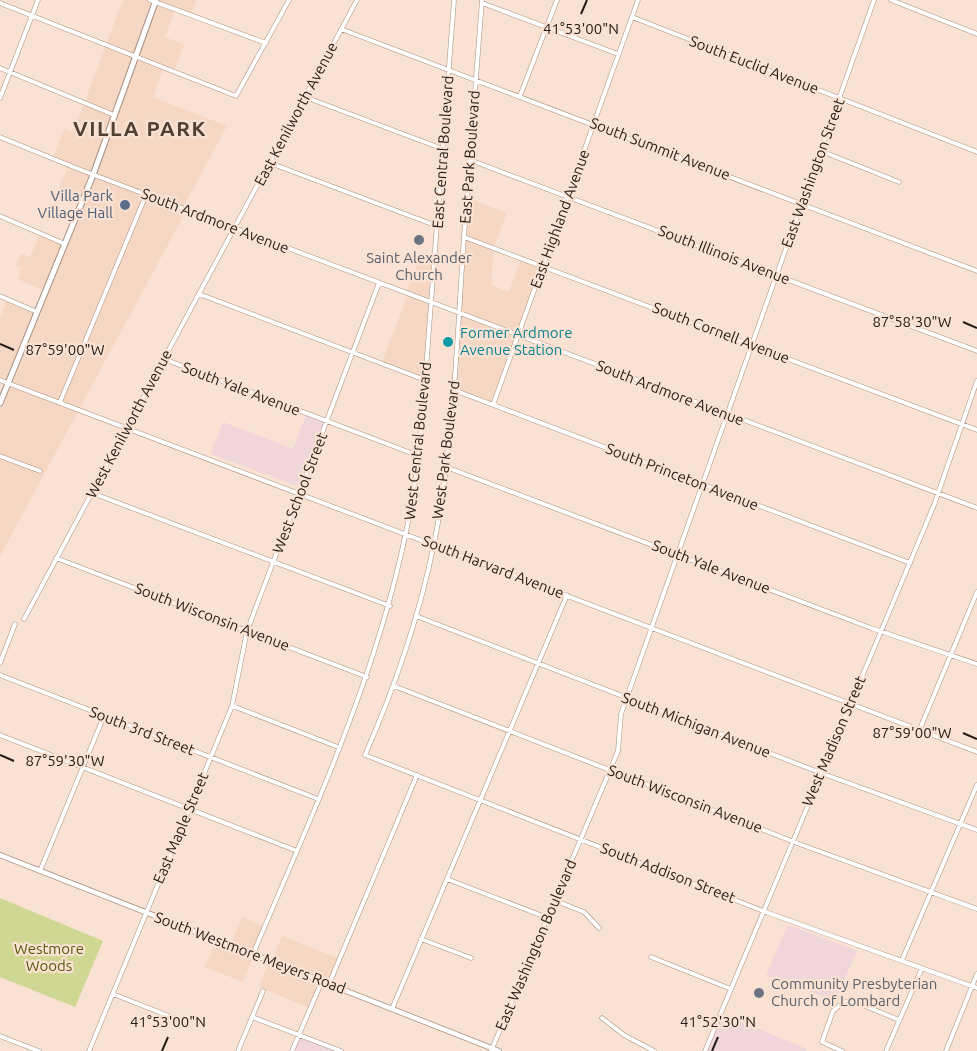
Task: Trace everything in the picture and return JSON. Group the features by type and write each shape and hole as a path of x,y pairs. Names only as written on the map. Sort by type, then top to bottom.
{"main road":[{"path":"0,403 93,175 154,1"}],"street":[{"path":"0,98 38,0"},
{"path":"0,3 236,96 289,0"},
{"name":"East Kenilworth Avenue","path":"234,228 357,0"},
{"name":"East Central Boulevard","path":"431,303 454,0"},
{"path":"519,96 557,0"},
{"name":"East Highland Avenue","path":"493,405 638,0"},
{"name":"East Washington Street","path":"651,628 874,0"},
{"path":"891,0 977,34"},
{"path":"154,1 266,42"},
{"path":"482,1 618,54"},
{"name":"East Park Boulevard","path":"460,314 482,1"},
{"name":"South Euclid Avenue","path":"632,17 977,152"},
{"name":"South Summit Avenue","path":"341,29 977,271"},
{"path":"0,68 115,115"},
{"path":"305,97 443,149"},
{"name":"South Ardmore Avenue","path":"0,137 93,175 977,508"},
{"path":"821,151 899,182"},
{"name":"South Illinois Avenue","path":"470,160 977,351"},
{"path":"270,163 437,226"},
{"path":"60,402 146,195"},
{"path":"0,216 65,244"},
{"name":"West Kenilworth Avenue","path":"24,619 234,228"},
{"name":"South Cornell Avenue","path":"464,237 977,430"},
{"name":"West School Street","path":"232,706 247,631 379,283"},
{"path":"199,294 425,380"},
{"path":"0,296 37,312"},
{"name":"West Central Boulevard","path":"253,954 367,677 390,606 407,534 419,456 431,303"},
{"name":"West Park Boulevard","path":"365,755 393,686 416,616 434,544 446,466 460,314"},
{"name":"South Yale Avenue","path":"164,359 419,456"},
{"name":"South Harvard Avenue","path":"0,380 977,752"},
{"name":"West Madison Street","path":"705,1051 910,563 977,381"},
{"name":"South Princeton Avenue","path":"454,390 910,563"},
{"path":"0,456 40,471"},
{"name":"South Yale Avenue","path":"446,466 881,631 977,664"},
{"path":"92,493 390,606"},
{"name":"South Wisconsin Avenue","path":"57,558 367,677"},
{"path":"919,731 977,592"},
{"path":"392,1009 567,595"},
{"name":"South Michigan Avenue","path":"416,616 821,773 977,830"},
{"path":"0,663 15,624"},
{"name":"East Washington Boulevard","path":"492,1050 619,747 620,720 651,628"},
{"name":"South 3rd Street","path":"0,675 318,799"},
{"name":"South Wisconsin Avenue","path":"393,686 792,841 977,909"},
{"path":"232,706 338,747"},
{"name":"East Maple Street","path":"89,1051 232,706"},
{"path":"40,871 104,716"},
{"path":"0,735 297,851"},
{"name":"South Addison Street","path":"365,755 764,910 974,987"},
{"path":"330,984 417,775"},
{"path":"902,960 977,785"},
{"name":"South Westmore Meyers Road","path":"0,855 499,1051"},
{"path":"447,879 548,918"},
{"path":"556,901 584,912 599,928"},
{"path":"421,939 471,958"},
{"path":"651,957 731,989"},
{"path":"886,1051 922,968"},
{"path":"946,1051 974,987 977,974"},
{"path":"292,1051 322,981"},
{"path":"238,1051 263,991"},
{"path":"113,994 179,1020"},
{"path":"842,1051 822,1042 832,1013 844,1002 855,1002 899,1020"},
{"path":"252,1017 341,1051"},
{"path":"602,1018 624,1035 654,1051"},
{"path":"0,1036 39,1051"}],"shaded area":[{"path":"123,0 155,0 115,114 85,101"},
{"path":"158,0 196,0 191,13 176,7 165,37 184,45 174,71 138,57"},
{"path":"136,60 163,69 153,97 227,126 183,207 185,213 0,556 0,406 96,174"},
{"path":"84,104 113,116 92,173 53,157 64,129 73,132"},
{"path":"68,166 91,176 82,198 59,189"},
{"path":"469,199 507,213 494,247 491,285 509,292 522,256 545,265 493,407 454,392"},
{"path":"40,235 63,245 45,291 17,279 22,268 16,265 21,254 30,257"},
{"path":"421,257 433,262 430,302 406,292"},
{"path":"408,295 430,304 424,378 382,362"},
{"path":"7,301 35,313 8,381 0,378 0,317"},
{"path":"306,415 326,422 298,486 211,454 223,422 293,449"},
{"path":"242,917 264,926 253,952 231,944"},
{"path":"788,925 857,951 835,1001 766,975"},
{"path":"282,936 342,960 332,983 274,956"},
{"path":"215,942 253,957 243,982 205,967"},
{"path":"269,963 323,985 312,1009 259,987"},
{"path":"722,1014 807,1049 806,1051 706,1051"},
{"path":"300,1036 339,1051 294,1051"}],"green space":[{"name":"Westmore Woods","path":"0,898 103,941 75,1007 0,977"}],"place":[{"name":"Villa Park Village Hall","path":"125,205"},
{"name":"Saint Alexander Church","path":"419,240"},
{"name":"Former Ardmore Avenue Station","path":"448,342"},
{"name":"Community Presbyterian Church of Lombard","path":"759,993"}],"district":[{"name":"VILLA PARK","path":"140,129"}]}
